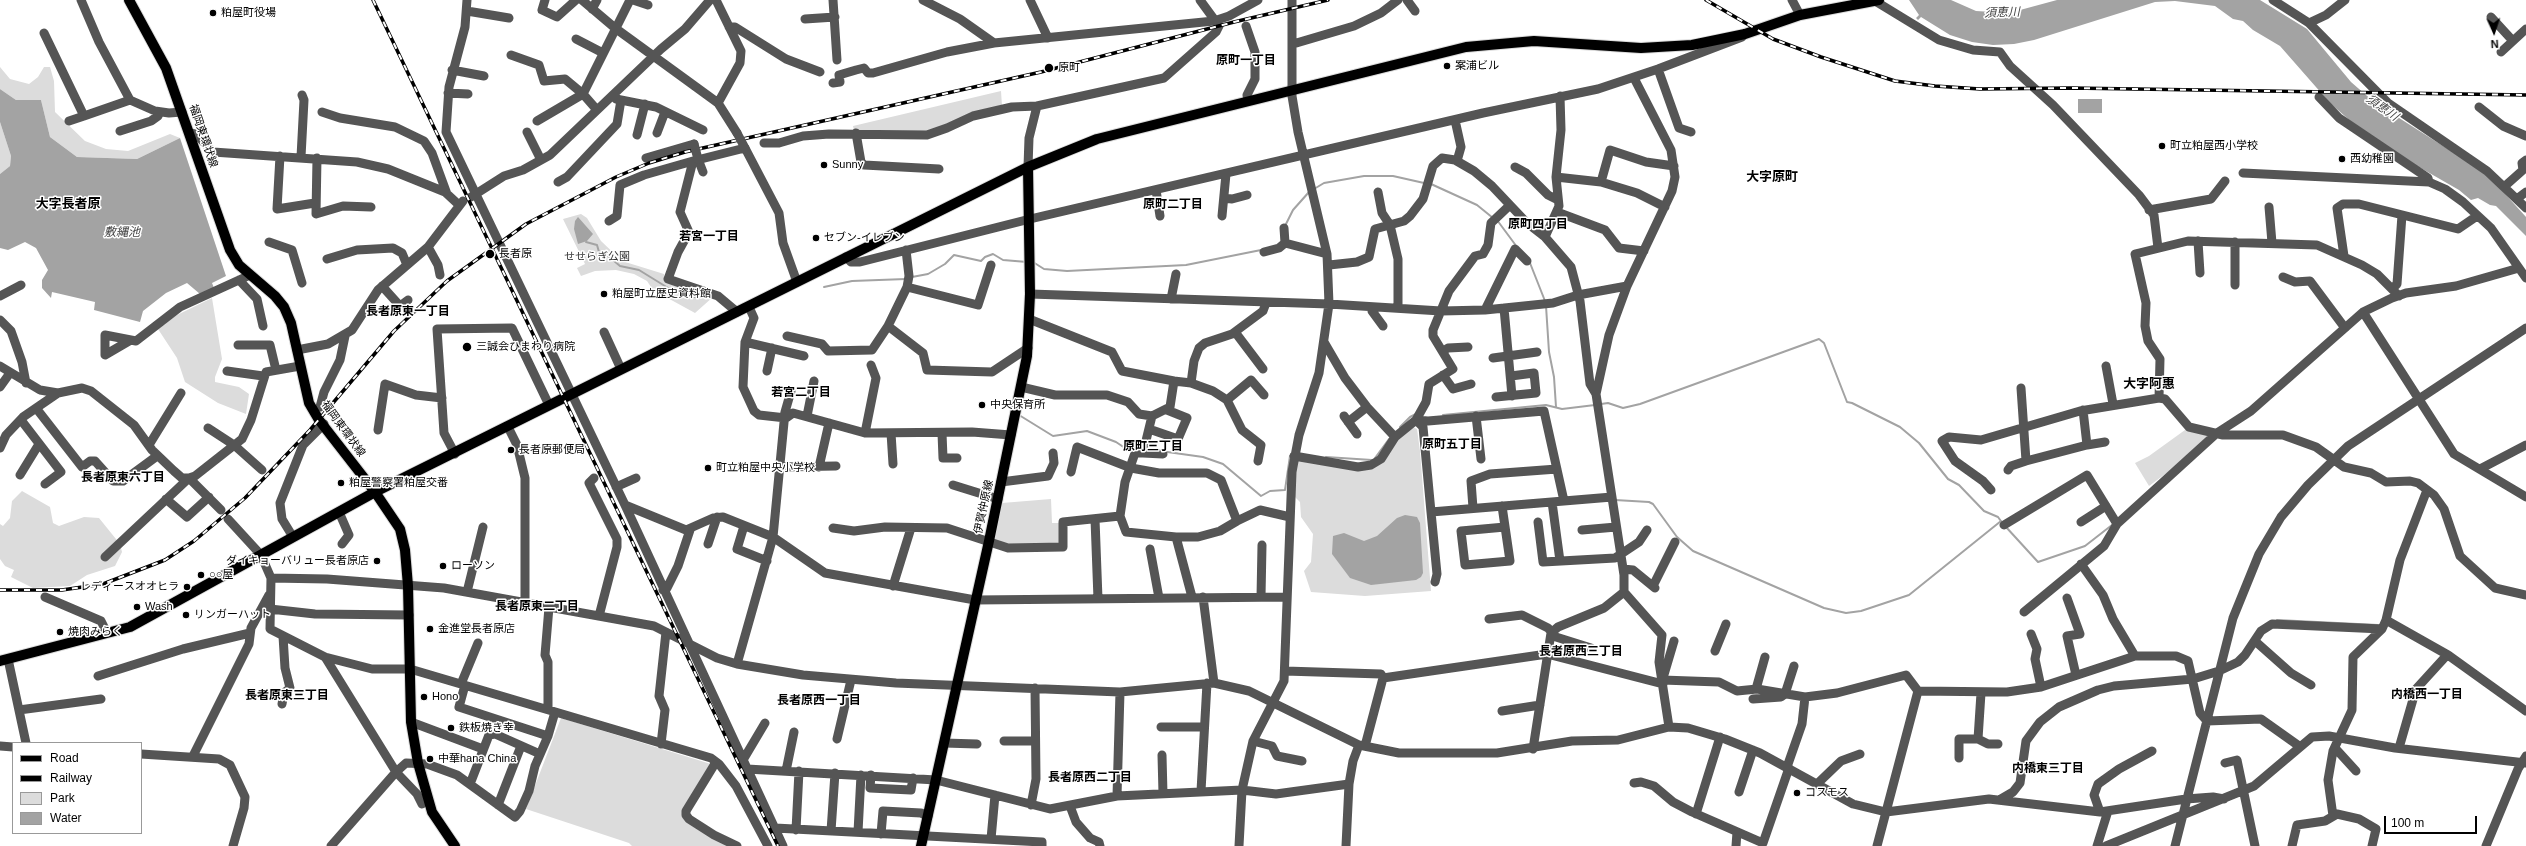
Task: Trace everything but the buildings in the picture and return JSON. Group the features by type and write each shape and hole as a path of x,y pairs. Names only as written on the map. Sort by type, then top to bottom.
{"main road":[{"name":"福岡東環状線","path":"129,0 166,68 230,250 239,265 275,296 284,307 291,323 309,403 375,492 400,529 405,550 408,586 411,722 418,763 432,812 455,846"},
{"path":"4,660 130,627 375,492 455,454 571,393 749,307 1028,167 1097,139 1292,89 1466,47 1496,44 1561,42 1641,48 1692,45 1745,34 1800,15 1876,0"},
{"name":"伊賀仲原線","path":"922,841 989,541 1028,348 1030,219 1028,167"}],"street":[{"path":"81,0 99,42 130,100 139,105 160,112 182,112"},
{"path":"467,0 465,27 452,70 448,93 446,132 467,199 571,393 625,505 663,590 783,846"},
{"path":"545,0 542,10 557,17 576,0"},
{"path":"582,0 615,28 718,103 745,148 779,213 783,243 797,282"},
{"path":"592,10 597,0"},
{"path":"537,121 582,94 615,28 632,0 648,5"},
{"path":"834,0 837,60"},
{"path":"923,0 960,19 994,43"},
{"path":"1030,0 1048,38"},
{"path":"764,143 779,143 803,136 856,133 911,136 927,134 947,128 973,116 1012,107 1037,106 1164,78 1216,32 1220,26 1214,21 1200,0"},
{"path":"834,83 840,82 839,75 856,70 864,68 868,73 873,73 947,52 994,43 1214,21 1229,16 1258,0"},
{"path":"1239,846 1242,790 1253,741 1283,685 1285,671 1290,517 1294,456 1298,435 1316,386 1329,304 1329,265 1327,254 1294,116 1292,89 1292,0"},
{"path":"1293,44 1354,26 1381,12 1398,0"},
{"path":"1407,0 1415,11"},
{"path":"1792,0 1800,15"},
{"path":"1876,0 1939,40 1973,50 2000,52 2010,66 2053,106 2139,195 2154,215 2158,248"},
{"path":"2274,0 2309,23 2388,103 2451,144 2505,186 2526,208"},
{"path":"2309,23 2326,15 2345,0"},
{"path":"297,350 328,344 345,336 357,323 368,302 382,286 428,247 467,199 504,176 541,160 560,147 654,55 685,29 708,1 729,27 739,46 740,63 718,103"},
{"path":"467,11 509,18"},
{"path":"806,19 835,17"},
{"path":"2491,17 2513,41"},
{"path":"1246,26 1255,52 1255,80 1247,95 1248,100"},
{"path":"729,27 735,27 786,59 820,72"},
{"path":"2501,52 2526,29"},
{"path":"44,33 84,116"},
{"path":"846,257 852,262 860,262 1030,219 1455,120 1560,96 1598,89 1696,56 1735,40 1745,34"},
{"path":"576,39 603,53"},
{"path":"1692,45 1696,56"},
{"path":"511,55 539,65 544,81 565,79 597,110"},
{"path":"1658,69 1679,128 1691,132"},
{"path":"452,70 484,76"},
{"path":"1634,78 1671,150 1674,166 1672,191 1627,286 1609,335 1596,394 1623,569 1624,592 1662,635 1659,662 1669,727"},
{"path":"448,93 468,94"},
{"path":"302,95 304,100 302,157"},
{"path":"612,95 621,100 645,104 702,130"},
{"path":"1545,237 1558,212 1556,177 1562,130 1560,96"},
{"path":"2319,97 2339,118 2428,178 2429,182"},
{"path":"70,121 130,100"},
{"path":"558,182 567,177 617,124 621,100"},
{"path":"637,135 645,104"},
{"path":"1028,167 1029,138 1037,106"},
{"path":"2479,107 2503,126 2526,136"},
{"path":"120,131 151,121 158,116 160,112"},
{"path":"322,112 340,118 395,127 424,141 437,165 447,194"},
{"path":"657,133 665,112"},
{"path":"1455,120 1461,147 1456,161"},
{"path":"527,132 541,160"},
{"path":"189,133 196,134 213,152 317,158 357,162 388,169 447,194 467,199"},
{"path":"856,133 861,162 864,165 939,169"},
{"path":"646,158 694,144 695,160 680,212 689,232 678,252 668,279 718,296 737,312"},
{"path":"609,221 617,216 620,185 644,175 695,160 745,148"},
{"path":"1601,182 1610,150 1646,162 1674,166"},
{"path":"280,156 277,209 315,203"},
{"path":"317,158 316,214 343,206 371,207"},
{"path":"1329,265 1357,262 1369,257 1375,229 1404,221 1416,209 1423,199 1433,166 1438,161 1446,158 1456,161 1474,171 1527,223 1545,237 1571,266 1578,295 1590,384 1596,394"},
{"path":"695,160 703,172"},
{"path":"2505,186 2523,170 2522,163 2526,160"},
{"path":"1515,167 1526,173 1548,195 1558,200"},
{"path":"2243,173 2429,182 2445,189 2491,228 2526,278"},
{"path":"1222,216 1226,174"},
{"path":"1556,177 1601,182 1637,193 1665,207"},
{"path":"2149,210 2211,199 2225,181"},
{"path":"1156,190 1160,216"},
{"path":"1378,192 1382,213 1390,225 1398,259 1398,308"},
{"path":"2518,198 2526,192"},
{"path":"1224,198 1232,199 1247,195"},
{"path":"2344,256 2337,208 2343,204 2359,204 2458,229 2477,216"},
{"path":"1294,456 1364,467 1381,459 1395,437 1416,420 1426,402 1430,384 1453,369 1444,351 1433,336 1432,330 1456,280 1474,256 1483,254 1488,245 1491,223 1510,205"},
{"path":"2269,207 2272,243"},
{"path":"1558,212 1604,230 1619,248 1644,251"},
{"path":"2396,292 2402,215"},
{"path":"1284,228 1285,243"},
{"path":"2198,241 2200,273"},
{"path":"2159,398 2160,359 2148,341 2145,326 2146,303 2135,254 2158,248 2198,241 2317,245 2344,256 2377,274 2396,292"},
{"path":"268,242 292,250 302,283"},
{"path":"2235,242 2235,285"},
{"path":"1285,243 1327,254"},
{"path":"1264,252 1279,248 1285,243"},
{"path":"428,247 438,265 440,275"},
{"path":"327,259 357,250 393,248 402,253 407,266"},
{"path":"1485,310 1515,249 1527,261"},
{"path":"787,336 822,344 828,351 872,350 888,326 907,287 909,276 906,250"},
{"path":"907,287 978,305 991,265"},
{"path":"2024,612 2104,546 2117,524 2217,432 2251,411 2363,312 2396,292 2456,286 2519,268"},
{"path":"1171,299 1176,274"},
{"path":"130,341 136,341 180,307 250,275"},
{"path":"2283,277 2295,282 2310,281 2345,328"},
{"path":"239,280 257,299 263,326"},
{"path":"0,296 21,285"},
{"path":"382,286 400,306 408,300"},
{"path":"1030,294 1329,304 1441,310 1485,310 1553,303 1578,295 1627,286"},
{"path":"1190,383 1194,361 1199,348 1205,344 1235,332 1263,311 1266,303"},
{"path":"749,307 754,318 745,342 743,387 754,411 759,415 786,418 792,413 865,433 1011,435"},
{"path":"1372,307 1372,311 1383,326"},
{"path":"1504,308 1512,396"},
{"path":"2363,312 2417,399 2454,454 2526,497"},
{"path":"1029,319 1112,352 1122,372 1190,383 1213,391 1227,400 1242,430 1261,445 1258,461"},
{"path":"0,320 10,331 22,362 26,383"},
{"path":"888,326 923,354 927,370 992,372 1028,348"},
{"path":"455,454 444,433 438,329 512,328 549,405"},
{"path":"2175,846 2233,618 2259,554 2281,517 2332,460 2366,433 2526,328"},
{"path":"604,332 621,369"},
{"path":"1235,332 1262,369"},
{"path":"320,407 324,392 340,360 345,336"},
{"path":"745,342 804,356"},
{"path":"1324,342 1345,378 1367,407 1395,437"},
{"path":"238,344 270,345 276,370"},
{"path":"1444,351 1448,348 1468,347"},
{"path":"767,371 772,348"},
{"path":"1493,358 1537,352"},
{"path":"865,433 876,378 871,365"},
{"path":"0,366 26,383 40,390 58,393 82,388 91,391 134,425 157,456 182,478 189,478 195,476 242,439 247,430 263,376 266,372 300,366"},
{"path":"2106,366 2113,404"},
{"path":"227,371 263,376"},
{"path":"0,387 10,373"},
{"path":"1496,397 1536,393 1534,373 1511,376"},
{"path":"1443,375 1454,389 1471,384"},
{"path":"1227,400 1251,380 1264,395"},
{"path":"807,416 814,381"},
{"path":"1021,387 1055,395 1107,395 1128,402 1139,414 1152,416 1167,410 1170,407 1174,381"},
{"path":"378,430 386,384 416,395 442,398"},
{"path":"2021,388 2022,427 2026,461"},
{"path":"737,664 773,537 786,418 785,412 791,391"},
{"path":"0,448 6,435 21,420 58,393"},
{"path":"149,445 181,393"},
{"path":"1991,490 1983,481 1954,461 1942,441 1949,437 1981,440 2082,410 2113,404 2159,398 2165,399 2190,427 2217,432 2223,435 2283,435 2316,447 2332,460 2344,466 2371,473 2386,482 2410,481 2418,483 2434,495 2444,509 2460,556 2495,588 2526,595"},
{"path":"1357,434 1346,419 1367,407"},
{"path":"36,408 82,467 90,461 95,461 113,481 123,481 157,456"},
{"path":"1149,429 1178,439 1187,418 1167,410"},
{"path":"2082,410 2087,445"},
{"path":"1416,420 1428,421 1544,411 1564,501"},
{"path":"1143,453 1152,416"},
{"path":"1476,416 1481,459"},
{"path":"21,420 61,472 45,484"},
{"path":"1416,420 1424,428 1437,574 1435,582"},
{"path":"819,467 829,423"},
{"path":"293,537 282,519 279,511 280,503 303,445 324,424"},
{"path":"508,427 517,445 525,478 525,603"},
{"path":"208,428 234,445 262,470"},
{"path":"891,433 893,464"},
{"path":"942,433 943,458 957,458"},
{"path":"2008,470 2012,466 2026,461 2087,445 2105,442"},
{"path":"20,475 40,444"},
{"path":"2480,469 2526,445"},
{"path":"1071,472 1077,447 1131,468 1159,473 1207,473 1216,476 1225,486 1237,521"},
{"path":"1001,482 1048,476 1054,463 1054,453"},
{"path":"1163,454 1135,453 1125,482 1120,516 1126,532 1176,537 1198,537 1220,531 1260,510 1290,517"},
{"path":"780,467 836,466"},
{"path":"1473,508 1471,481 1490,474 1557,469"},
{"path":"2004,525 2088,475 2117,524"},
{"path":"189,478 191,483 209,497 221,510"},
{"path":"105,557 189,478"},
{"path":"594,478 589,483 617,539 617,547 599,616"},
{"path":"616,487 636,478"},
{"path":"953,485 998,499"},
{"path":"2333,816 2328,780 2334,748 2352,710 2353,657 2384,625 2400,560 2427,490"},
{"path":"166,499 186,517 209,497"},
{"path":"1431,512 1612,497"},
{"path":"1552,502 1560,561"},
{"path":"625,505 679,528 690,530 717,517 723,517 773,537 824,573 975,600 1287,597"},
{"path":"1502,506 1510,561 1465,566 1461,531 1505,527"},
{"path":"2081,522 2106,506"},
{"path":"338,512 349,535 342,544"},
{"path":"833,528 854,531 885,527 947,528 1008,548 1063,547 1063,522 1120,516"},
{"path":"708,544 717,517"},
{"path":"228,519 261,555 271,578 270,629 325,657 372,669 410,670 552,710 711,758 736,786 768,846"},
{"path":"1095,519 1098,599"},
{"path":"1538,522 1543,562 1615,558 1639,542 1647,530"},
{"path":"744,526 736,549 767,561"},
{"path":"467,592 482,527"},
{"path":"1582,530 1616,527"},
{"path":"893,586 912,528"},
{"path":"663,590 667,588 678,566 690,530"},
{"path":"1176,537 1192,597"},
{"path":"1623,569 1633,570 1654,587 1675,542"},
{"path":"1261,597 1262,545"},
{"path":"1150,550 1159,598"},
{"path":"2081,564 2103,595 2113,619 2135,656"},
{"path":"271,578 327,579 467,592 654,626 717,658 737,664 803,675 851,680 1120,692 1211,683 1249,691 1272,704 1362,745 1399,753 1497,754 1533,749 1572,741 1618,740 1669,727 1688,728 1720,737 1753,750 1853,804 1886,812 2001,799 2104,811 2186,799 2213,797 2224,799"},
{"path":"1533,749 1547,654 1552,633 1558,627 1604,608 1624,592"},
{"path":"193,756 249,644 250,633 270,593"},
{"path":"44,597 101,621 107,633"},
{"path":"1201,791 1204,727 1211,683 1203,597"},
{"path":"2067,598 2080,634 2067,636 2076,674"},
{"path":"331,846 396,772 406,763 418,763 457,775 515,817 520,811 548,736 552,710 548,662 545,655 549,607"},
{"path":"270,609 315,614 409,615"},
{"path":"1489,619 1522,615 1556,637 1591,648"},
{"path":"1715,651 1726,624"},
{"path":"2001,799 2013,792 2020,783 2026,742 2040,722 2059,707 2098,690 2114,686 2193,679 2219,671 2238,662 2266,626 2272,624 2384,625 2448,654 2526,711"},
{"path":"661,744 665,710 659,696 663,679 666,632"},
{"path":"98,676 183,649 250,633"},
{"path":"2031,634 2036,649 2035,659 2041,687"},
{"path":"282,704 284,693 290,688 285,668 283,636"},
{"path":"1663,682 1674,640"},
{"path":"2255,641 2291,673 2311,685"},
{"path":"478,643 463,685 459,707 548,736"},
{"path":"1383,678 1547,654 1663,682 1719,682 1737,691 1756,689 1805,697 1837,693 1906,675 1918,691"},
{"path":"2399,748 2416,688 2448,654"},
{"path":"1918,691 1981,693 2041,687 2076,674 2135,656 2183,657 2188,661 2200,713 2207,721 2262,720 2299,746"},
{"path":"325,657 396,772 417,794 422,804"},
{"path":"1756,689 1765,657"},
{"path":"4,660 19,710 26,742"},
{"path":"1753,699 1781,697 1785,694 1794,666"},
{"path":"1285,671 1381,674 1383,678"},
{"path":"1346,846 1349,784 1353,761 1362,745 1383,678"},
{"path":"837,740 851,680"},
{"path":"1031,804 1036,779 1036,688"},
{"path":"1877,846 1918,691"},
{"path":"1117,796 1120,692"},
{"path":"1978,739 1981,693"},
{"path":"1634,783 1641,782 1654,786 1673,802 1696,814 1763,843 1802,724 1805,697"},
{"path":"19,710 101,699"},
{"path":"1502,711 1540,705"},
{"path":"411,722 483,750"},
{"path":"745,764 765,723"},
{"path":"1160,727 1204,727"},
{"path":"786,770 794,732"},
{"path":"470,784 489,735 495,734 540,754"},
{"path":"2106,846 2243,792 2269,775 2299,746 2312,737 2322,735 2399,748 2525,760 2486,846"},
{"path":"1696,814 1720,737"},
{"path":"1959,758 1959,739 1978,739 1988,744 1998,744"},
{"path":"1004,741 1035,741"},
{"path":"1253,741 1272,746 1277,756 1302,761"},
{"path":"944,743 977,744"},
{"path":"0,746 12,747"},
{"path":"498,805 521,746"},
{"path":"2334,748 2356,770"},
{"path":"1739,792 1753,750"},
{"path":"2097,846 2104,811 2094,795 2098,784 2119,769 2152,752"},
{"path":"142,754 193,756 219,759 230,765 244,797 244,808 233,846"},
{"path":"1817,784 1841,761 1860,754"},
{"path":"1162,755 1163,794"},
{"path":"2225,763 2237,760 2255,846"},
{"path":"716,762 686,811 686,815 689,819 714,835 737,846"},
{"path":"745,764 786,770 936,780 1050,809 1117,796 1242,790 1276,794 1349,784"},
{"path":"796,830 799,771"},
{"path":"831,831 835,773"},
{"path":"858,832 861,775"},
{"path":"871,775 870,788 912,790 913,778"},
{"path":"992,839 995,795"},
{"path":"1070,806 1076,822 1090,838 1099,842 1100,846"},
{"path":"881,834 883,811 921,813 928,816"},
{"path":"2292,846 2297,825 2325,821 2333,816 2344,815 2376,829 2372,846"},
{"path":"775,828 881,834 922,841 992,839 1042,842 1042,846"},
{"path":"1736,846 1737,832"}],"green space":[{"path":"0,67 10,79 29,84 38,77 44,67 50,67 54,81 55,112 85,141 106,149 128,151 170,134 180,138 137,159 77,157 50,137 41,100 16,100 0,89"},
{"path":"1001,91 1002,106 924,133 854,131 853,126"},
{"path":"0,122 11,156 10,166 0,174"},
{"name":"せせらぎ公園","path":"581,214 587,218 601,241 622,261 664,274 664,281 713,297 695,313 653,290 647,281 634,274 616,270 595,271 581,276 577,268 585,264 563,219"},
{"path":"212,298 222,359 215,377 215,382 239,387 249,394 246,414 218,403 185,382 177,358 158,329 177,315"},
{"path":"1413,427 1417,429 1420,451 1431,591 1365,596 1311,592 1304,571 1311,562 1313,534 1301,517 1300,502 1294,496 1297,460 1363,469"},
{"path":"2185,430 2209,434 2172,469 2149,486 2135,463 2149,456"},
{"path":"22,491 50,507 53,523 59,526 84,517 99,518 120,544 122,552 115,566 87,575 70,586 33,588 11,577 14,570 5,566 0,559 0,524 3,526 10,518 12,501"},
{"path":"1051,499 1052,523 1061,523 1061,544 1010,545 993,539 1002,503"},
{"path":"561,718 711,764 683,813 730,846 632,846 629,843 526,809"}],"water":[{"name":"須恵川","path":"1909,0 1951,0 1976,11 2009,13 2057,0 2260,0 2307,29 2351,82 2374,102 2487,174 2526,217 2526,236 2496,206 2490,205 2478,198 2471,200 2459,190 2405,159 2355,125 2330,103 2280,46 2253,30 2243,21 2233,19 2215,6 2175,1 2155,2 2034,40 2014,44 1993,45 1972,42 1950,35 1921,17 1918,20 1916,18 1919,15"},
{"name":"敷縄池","path":"0,89 16,100 41,100 50,137 77,157 137,159 180,138 226,276 212,283 214,288 200,294 187,283 166,293 143,311 140,322 94,310 95,302 52,292 51,298 42,288 42,280 48,270 36,248 25,242 8,250 0,248 0,174 10,166 11,156 0,122"},
{"path":"2078,99 2102,99 2102,113 2078,113"},
{"path":"578,217 593,234 587,241 578,244 574,229 575,221"},
{"path":"1405,515 1417,517 1420,523 1423,573 1421,577 1416,580 1371,585 1350,578 1332,554 1333,536 1344,533 1364,541 1377,536 1397,518"}],"waterway":[{"path":"1314,189 1324,183 1364,176 1393,176 1424,183"},
{"path":"1431,184 1477,205 1493,218"},
{"path":"1285,226 1293,210 1309,192"},
{"path":"1497,220 1517,247"},
{"path":"586,242 597,245 599,252 607,255 620,266 639,270 673,291 695,297"},
{"path":"1033,262 1044,269 1067,271 1186,265 1261,250"},
{"path":"912,277 928,274 945,264 954,255 981,261 985,257 993,254 1003,260 1027,262"},
{"path":"1530,263 1545,301"},
{"path":"824,287 852,281 906,279"},
{"path":"1546,306 1549,352 1554,377 1556,407"},
{"path":"1601,404 1608,403 1623,408 1640,404 1819,339 1824,343 1847,402 1852,403 1900,427 1919,443 1948,479 1959,485 1984,511 1998,517 2003,524"},
{"path":"1443,415 1546,405 1562,409 1595,405"},
{"path":"1400,427 1410,417 1416,414"},
{"path":"1019,415 1053,436 1087,431 1116,442 1125,448 1134,449"},
{"path":"1375,458 1389,439"},
{"path":"1146,449 1203,457 1223,464 1261,496 1270,491 1285,490 1290,456"},
{"path":"1326,457 1372,460"},
{"path":"1615,500 1649,502 1653,504 1677,537 1693,551 1824,608 1846,613 1861,611 1909,595 2001,521"},
{"path":"2006,527 2038,562 2085,546 2112,525"},
{"path":"2277,620 2378,625"}],"railway":[{"path":"373,0 778,846"},
{"path":"0,590 62,590 103,584 165,560 194,541 245,498 310,430 394,331 447,281 526,224 616,177 649,163 685,152 1041,72 1234,22 1328,0"},
{"path":"1706,0 1773,39 1821,57 1895,81 1935,86 1980,89 2070,88 2526,95"}],"place":[{"name":"粕屋町役場","path":"213,13"},
{"name":"案浦ビル","path":"1447,66"},
{"name":"原町","path":"1049,68"},
{"name":"町立粕屋西小学校","path":"2162,146"},
{"name":"西幼稚園","path":"2342,159"},
{"name":"Sunny","path":"824,165"},
{"name":"セブン-イレブン","path":"816,238"},
{"name":"長者原","path":"490,254"},
{"name":"粕屋町立歴史資料館","path":"604,294"},
{"name":"三誠会ひまわり病院","path":"467,347"},
{"name":"中央保育所","path":"982,405"},
{"name":"長者原郵便局","path":"511,450"},
{"name":"町立粕屋中央小学校","path":"708,468"},
{"name":"粕屋警察署粕屋交番","path":"341,483"},
{"name":"ダイキョーバリュー長者原店","path":"377,561"},
{"name":"ローソン","path":"443,566"},
{"name":"○○屋","path":"201,575"},
{"name":"レディースオオヒラ","path":"187,587"},
{"name":"Wash","path":"137,607"},
{"name":"リンガーハット","path":"186,615"},
{"name":"金進堂長者原店","path":"430,629"},
{"name":"焼肉みらく","path":"60,632"},
{"name":"Hono","path":"424,697"},
{"name":"鉄板焼き幸","path":"451,728"},
{"name":"中華hana China","path":"430,759"},
{"name":"コスモス","path":"1797,793"}],"district":[{"name":"原町一丁目","path":"1246,61"},
{"name":"大字原町","path":"1772,177"},
{"name":"大字長者原","path":"68,204"},
{"name":"原町二丁目","path":"1173,205"},
{"name":"原町四丁目","path":"1538,225"},
{"name":"若宮一丁目","path":"709,237"},
{"name":"長者原東一丁目","path":"408,312"},
{"name":"大字阿惠","path":"2149,384"},
{"name":"若宮二丁目","path":"801,393"},
{"name":"原町五丁目","path":"1452,445"},
{"name":"原町三丁目","path":"1153,447"},
{"name":"長者原東六丁目","path":"123,478"},
{"name":"長者原東二丁目","path":"537,607"},
{"name":"長者原西三丁目","path":"1581,652"},
{"name":"内橋西一丁目","path":"2427,695"},
{"name":"長者原東三丁目","path":"287,696"},
{"name":"長者原西一丁目","path":"819,701"},
{"name":"内橋東三丁目","path":"2048,769"},
{"name":"長者原西二丁目","path":"1090,778"}]}
